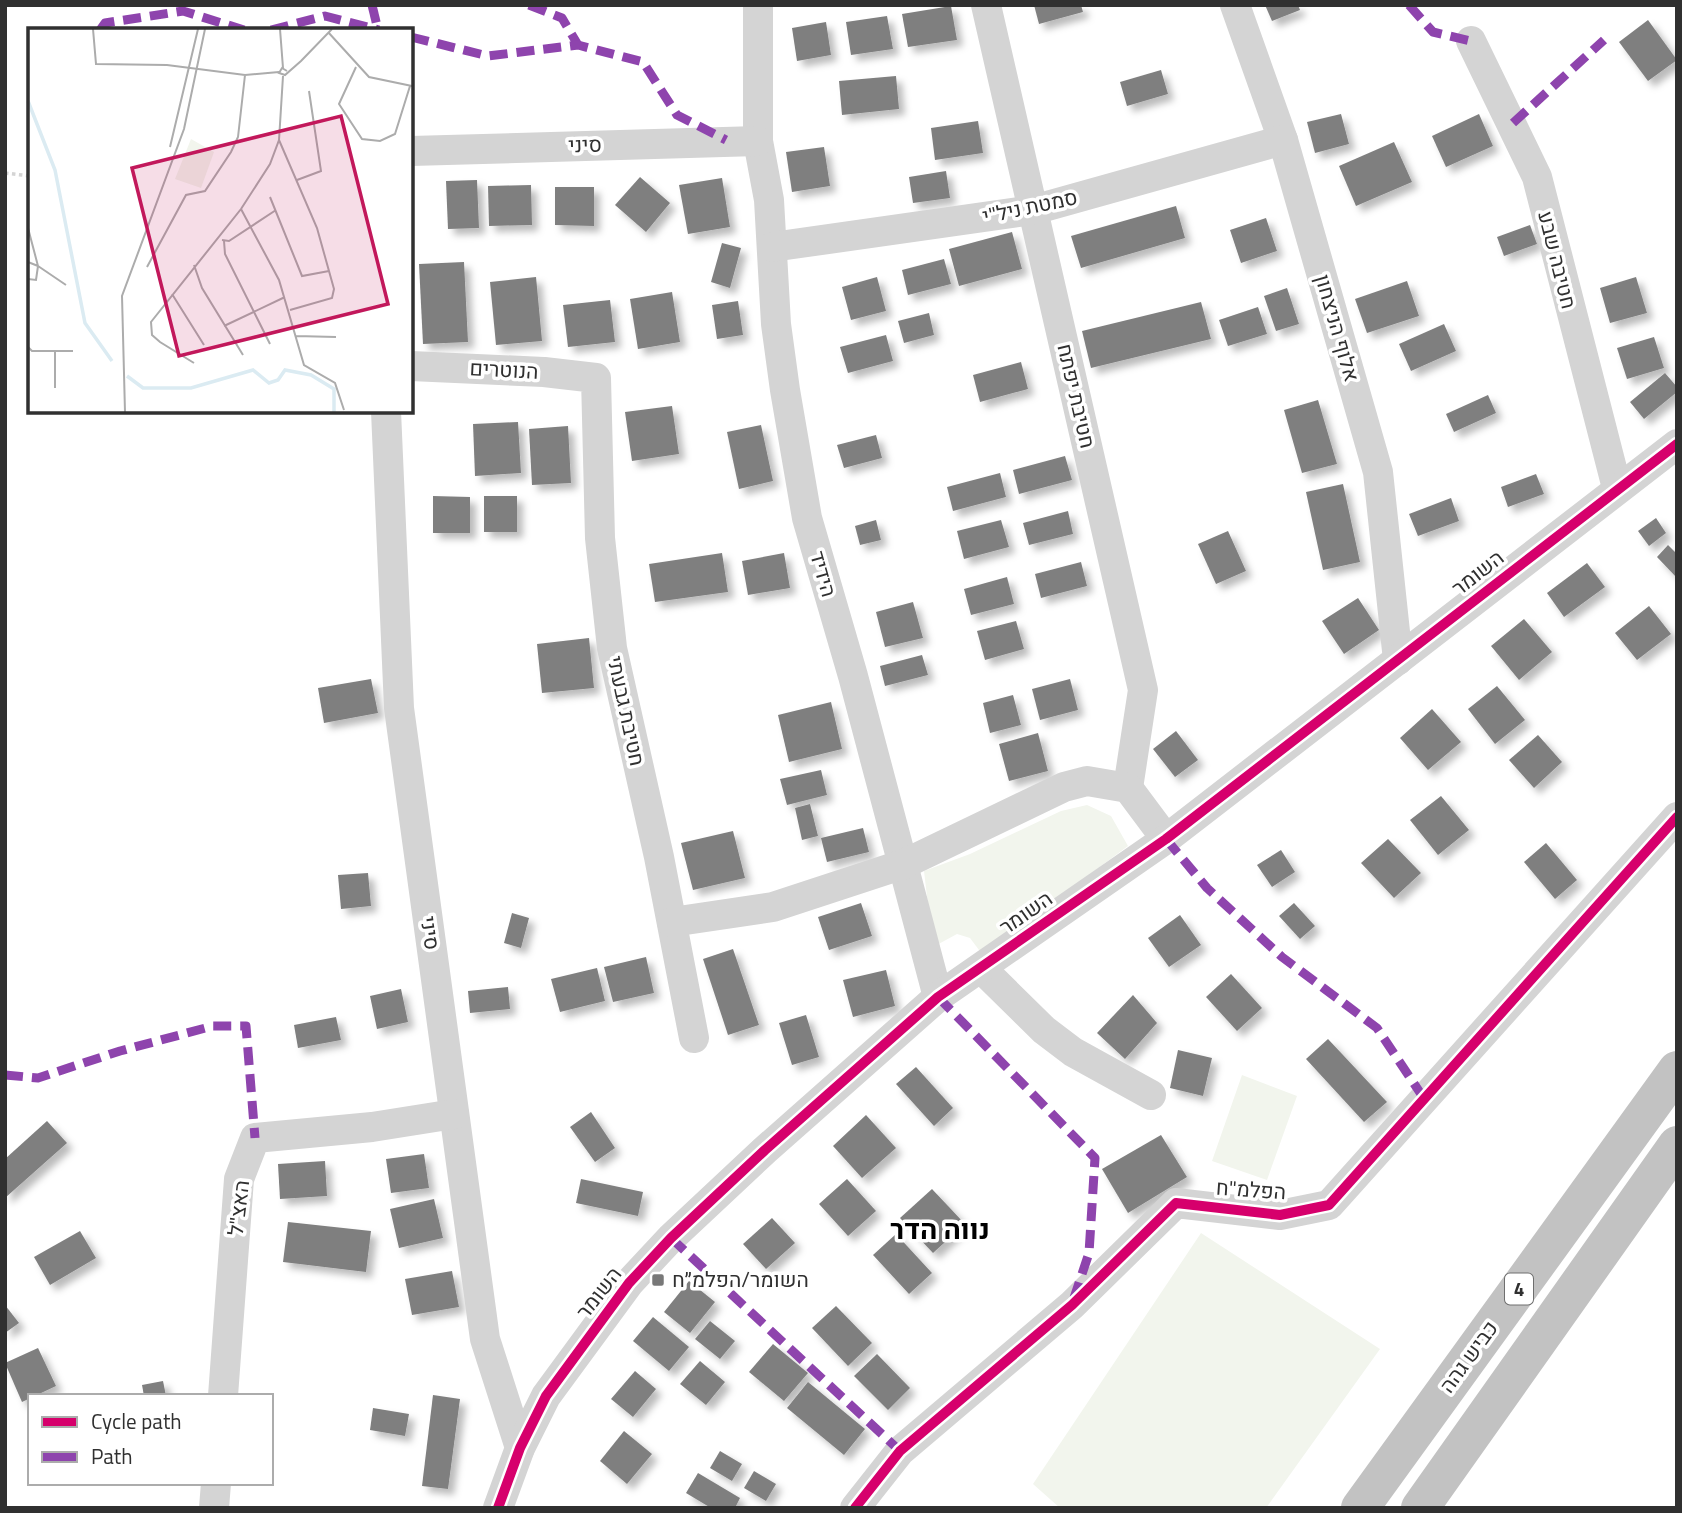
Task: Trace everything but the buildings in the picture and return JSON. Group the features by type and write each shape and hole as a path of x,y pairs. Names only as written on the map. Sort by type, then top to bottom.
{"highway":[{"name":"כביש גהה","path":"1360,1508 1677,1070"},
{"name":"4","path":"1419,1508 1677,1145"}],"street":[{"name":"הידיד","path":"758,5 758,141 769,200 783,376 807,519 904,864 938,998"},
{"name":"חטיבת יפתח","path":"986,5 1143,690 1128,788"},
{"name":"אלוף הניצחון","path":"1235,5 1283,140 1378,472 1398,660"},
{"name":"חטיבה שבע","path":"1471,41 1537,177 1617,488"},
{"name":"סמטת ניל\"י","path":"772,247 1033,210 1283,140"},
{"name":"סיני","path":"413,151 758,141"},
{"name":"הנוטרים","path":"413,366 544,372 596,378"},
{"name":"חטיבת גבעתי","path":"596,378 600,538 612,648 672,922 694,1038"},
{"name":"סיני","path":"386,413 399,708 485,1339 520,1448"},
{"name":"השומר","path":"498,1508 520,1448 554,1386 629,1283 671,1238 765,1150 938,998 1166,838 1677,444"},
{"path":"672,922 773,907 904,864 1063,788 1087,781 1128,788 1166,838"},
{"name":"הפלמ\"ח","path":"855,1508 900,1451 1072,1305 1176,1203 1280,1215 1329,1205 1677,817"},
{"path":"981,968 1044,1030 1073,1052 1151,1095"},
{"name":"האצ\"ל","path":"223,1394 239,1179 255,1138 372,1127 454,1114"},
{"path":"214,1508 216,1485"}],"path":[{"path":"5,173 28,176"}],"shaded area":[{"path":"1087,805 1111,816 1128,846 982,954 970,938 957,934 933,947 924,871 970,854 1061,811"},
{"path":"1242,1075 1297,1096 1267,1180 1212,1161"},
{"path":"1201,1233 1380,1349 1266,1508 1060,1508 1033,1484"}],"marked path":[{"path":"372,5 378,28"},
{"path":"529,5 562,18 578,45"},
{"path":"1409,5 1433,32 1471,41"},
{"path":"101,28 105,23 183,11 238,28"},
{"path":"279,28 325,16 371,28"},
{"path":"413,37 488,56 578,45 643,62 677,115 726,140"},
{"path":"1513,123 1604,40"},
{"path":"1166,839 1207,888 1282,957 1377,1028 1423,1097"},
{"path":"938,997 1095,1158 1089,1253 1074,1298"},
{"path":"5,1075 38,1078 120,1051 213,1026 246,1026 255,1138"},
{"path":"671,1238 900,1451"}],"cycle path":[{"path":"498,1508 520,1448 546,1396 629,1283 671,1238 765,1150 938,997 1166,839 1677,444"},
{"path":"855,1508 900,1451 1072,1305 1176,1203 1280,1215 1329,1205 1677,817"}],"place":[{"name":"השומר/הפלמ״ח","path":"658,1280"}],"district":[{"name":"נווה הדר","path":"940,1229"}]}
